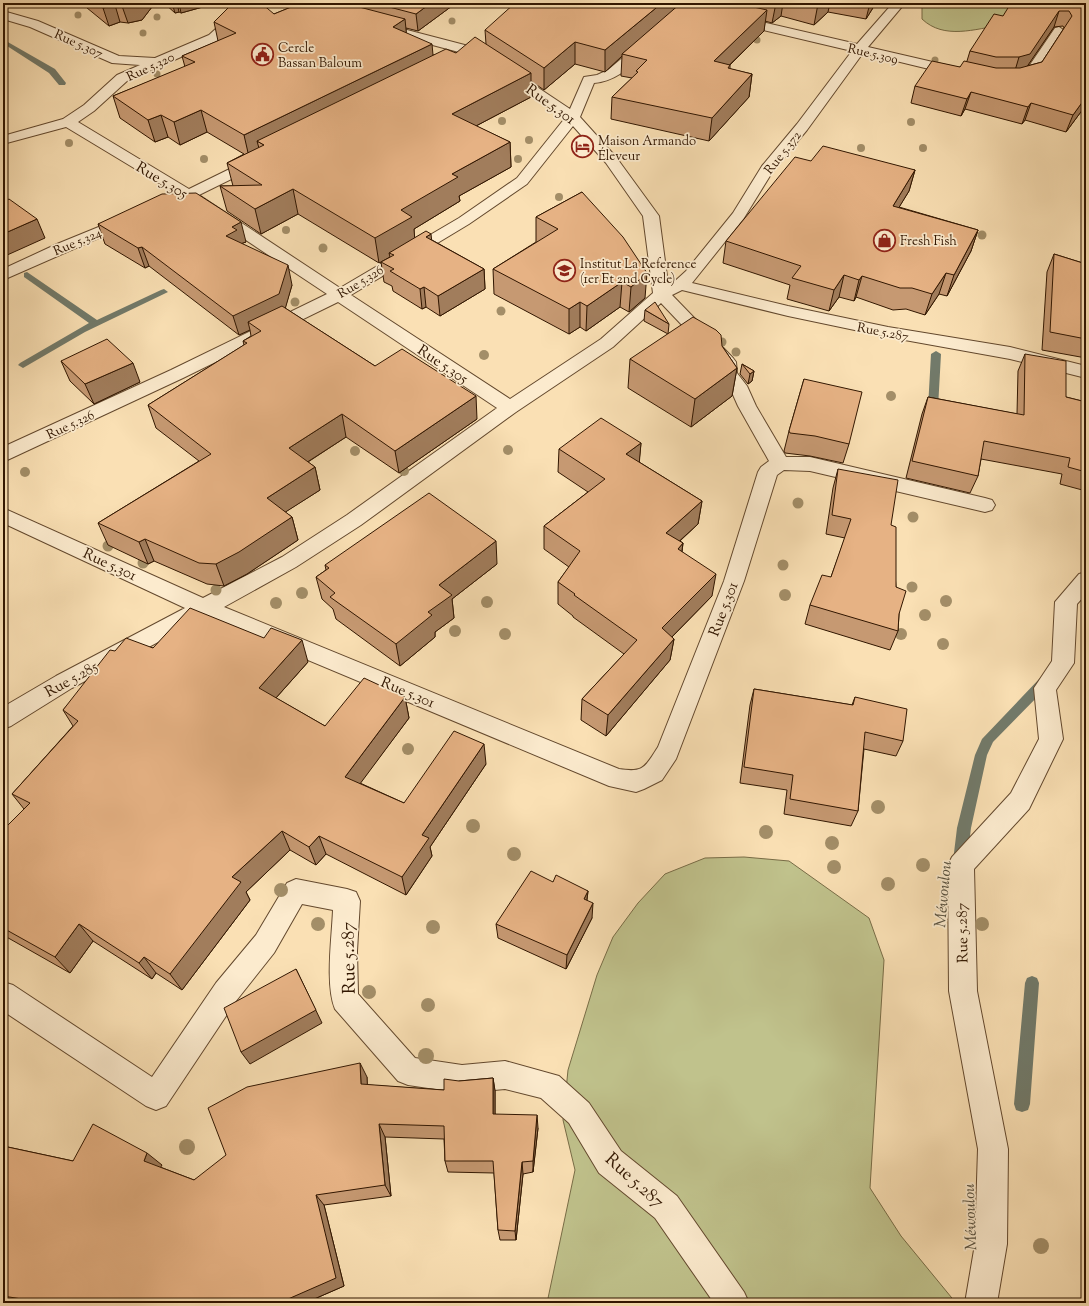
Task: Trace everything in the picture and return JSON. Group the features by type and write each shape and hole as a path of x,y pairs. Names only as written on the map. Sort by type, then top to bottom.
{"street":[{"name":"Rue 5.320","path":"3,140 68,122 89,108 122,78 213,38 251,3"},
{"path":"288,3 340,17"},
{"name":"Rue 5.309","path":"665,3 685,11 970,75"},
{"name":"Rue 5.372","path":"510,408 607,343 661,294 680,285 692,274 739,215 767,169 802,127 859,50 899,3"},
{"name":"Rue 5.307","path":"3,15 34,24 117,60 158,61"},
{"name":"Rue 5.301","path":"370,25 475,52 573,117 611,160 651,216 661,294"},
{"path":"999,79 1014,79 1030,75 1059,31"},
{"name":"Rue 5.326","path":"3,455 177,374 338,295 464,221 522,181 573,117 589,80 601,80 609,77 657,35"},
{"path":"454,63 475,52"},
{"path":"117,60 122,78"},
{"name":"Rue 5.305","path":"68,122 188,195 510,408"},
{"path":"166,204 188,195 272,153"},
{"name":"Rue 5.324","path":"3,275 63,247 144,213"},
{"name":"Rue 5.287","path":"680,285 804,315 888,332 1010,353 1086,372"},
{"path":"661,294 727,362 728,374 738,386 747,406 780,463 810,464 985,505"},
{"path":"203,607 289,562 354,520 510,408"},
{"name":"Rue 5.301","path":"3,515 203,607 617,779 636,782 654,773 668,752 734,581 768,472 780,463"},
{"name":"Rue 5.287","path":"981,1303 992,1244 994,1149 963,991 961,865 1020,801 1051,740 1045,688 1063,663 1066,602 1086,580"},
{"name":"Rue 5.285","path":"3,719 64,682 203,607"},
{"name":"Rue 5.287","path":"3,995 156,1096 226,992 265,944 296,891 348,901 344,951 345,999 408,1071 462,1079 505,1075 549,1086 579,1113 610,1162 666,1207 733,1303"}],"green space":[{"path":"922,3 1014,3 1002,25 971,30 950,31 940,29 922,19"},
{"path":"744,857 789,861 869,918 884,960 870,1188 901,1236 956,1303 547,1303 575,1170 563,1120 568,1070 597,975 613,937 638,903 665,874 705,858"}],"building":[{"path":"97,3 135,3 103,8"},
{"path":"233,3 261,3 274,14 301,3 344,3 405,19 393,27 432,44 244,135 201,110 174,122 161,115 148,120 113,96 195,62 182,56 236,33 214,22"},
{"path":"374,3 431,3 416,14"},
{"path":"515,3 662,3 605,50 575,42 544,68 485,30"},
{"path":"681,3 736,3 767,10 714,61 730,65 728,68 752,74 712,118 612,97 638,72 636,71 647,60 622,54"},
{"path":"1011,3 1086,3 1086,97 1073,115 1031,103 1028,107 971,92 967,99 915,86 932,61 960,67 964,61 996,68 1020,68 1042,62 1072,16 1069,11 1059,11 1030,54 1019,57 996,57 970,51 994,14 1003,16"},
{"path":"475,37 531,73 452,114 510,142 452,174 458,177 401,210 412,217 375,238 293,189 255,209 220,186 262,185 227,163 264,145 257,141 446,49 456,53"},
{"path":"823,146 915,170 893,206 978,230 954,275 946,273 932,294 912,288 900,288 862,276 859,280 844,275 834,290 792,278 801,266 726,241 795,157 811,161"},
{"path":"582,192 623,237 647,273 631,287 622,282 587,306 580,302 569,309 493,269 558,229 536,217"},
{"path":"196,193 241,222 232,227 237,230 226,236 288,265 279,294 233,316 142,247 138,248 98,224 162,194"},
{"path":"3,197 7,200 9,199 37,219 3,234"},
{"path":"426,231 431,234 426,237 484,269 438,296 424,287 420,289 390,271 394,269 381,262 394,255 389,253"},
{"path":"1054,254 1086,264 1086,339 1050,332"},
{"path":"655,302 669,324 645,310"},
{"path":"282,306 375,366 402,349 476,396 395,451 342,414 289,448 315,467 267,498 292,517 239,552 216,564 199,563 145,539 139,542 98,523 211,454 148,405 247,343 243,341 261,331 248,322"},
{"path":"693,317 716,330 721,335 722,346 737,368 695,399 630,359"},
{"path":"107,339 133,363 85,384 61,361"},
{"path":"1025,354 1066,361 1066,397 1086,402 1086,472 1068,467 1070,458 984,441 978,476 912,461 928,397 1024,415"},
{"path":"742,364 754,371 750,374"},
{"path":"804,379 862,392 849,444 815,436 790,433 789,431"},
{"path":"601,418 641,443 626,454 702,501 666,533 683,543 678,549 716,574 662,628 674,639 608,715 582,699 637,640 558,582 580,551 544,526 605,479 559,449"},
{"path":"838,469 898,480 891,525 896,527 896,587 906,591 899,614 898,631 810,605 822,575 831,577 851,519 832,515"},
{"path":"429,493 496,541 439,585 452,595 428,612 432,615 396,644 330,597 335,593 316,577 329,568 325,565"},
{"path":"190,608 264,638 271,628 302,640 259,688 325,726 364,678 405,697 345,777 404,803 454,731 484,744 422,835 429,838 402,877 319,836 309,847 282,831 232,877 241,882 170,974 144,957 139,963 79,924 55,957 3,928 3,830 30,803 12,794 78,721 63,710 110,650 115,651 126,638 153,648"},
{"path":"754,689 853,705 855,697 907,709 903,741 865,732 858,811 790,799 793,775 744,767"},
{"path":"531,871 553,882 556,875 588,891 584,899 593,903 567,955 496,924"},
{"path":"296,969 316,1010 241,1052 224,1008"},
{"path":"360,1063 361,1084 444,1090 444,1079 459,1081 493,1078 493,1114 537,1115 533,1161 522,1162 515,1231 498,1230 493,1161 445,1161 444,1126 379,1124 385,1185 316,1195 336,1278 279,1303 28,1303 28,1300 3,1296 3,1146 73,1161 93,1124 147,1153 144,1161 194,1180 226,1155 208,1108 247,1087"}],"waterway":[{"path":"6,43 52,71 62,83"},
{"path":"27,275 96,323"},
{"path":"96,323 164,292"},
{"path":"23,365 82,330 96,323"},
{"path":"933,408 936,354"},
{"name":"Méwoulou","path":"960,861 964,828 981,755 988,739 1045,681"},
{"path":"1022,1104 1032,983"}],"place":[{"name":"Cercle Bassan Baloum","path":"263,54"},
{"name":"Maison Armando Éleveur","path":"582,147"},
{"name":"Fresh Fish","path":"885,240"},
{"name":"Institut La Reference (1er Et 2nd Cycle)","path":"565,270"}]}
